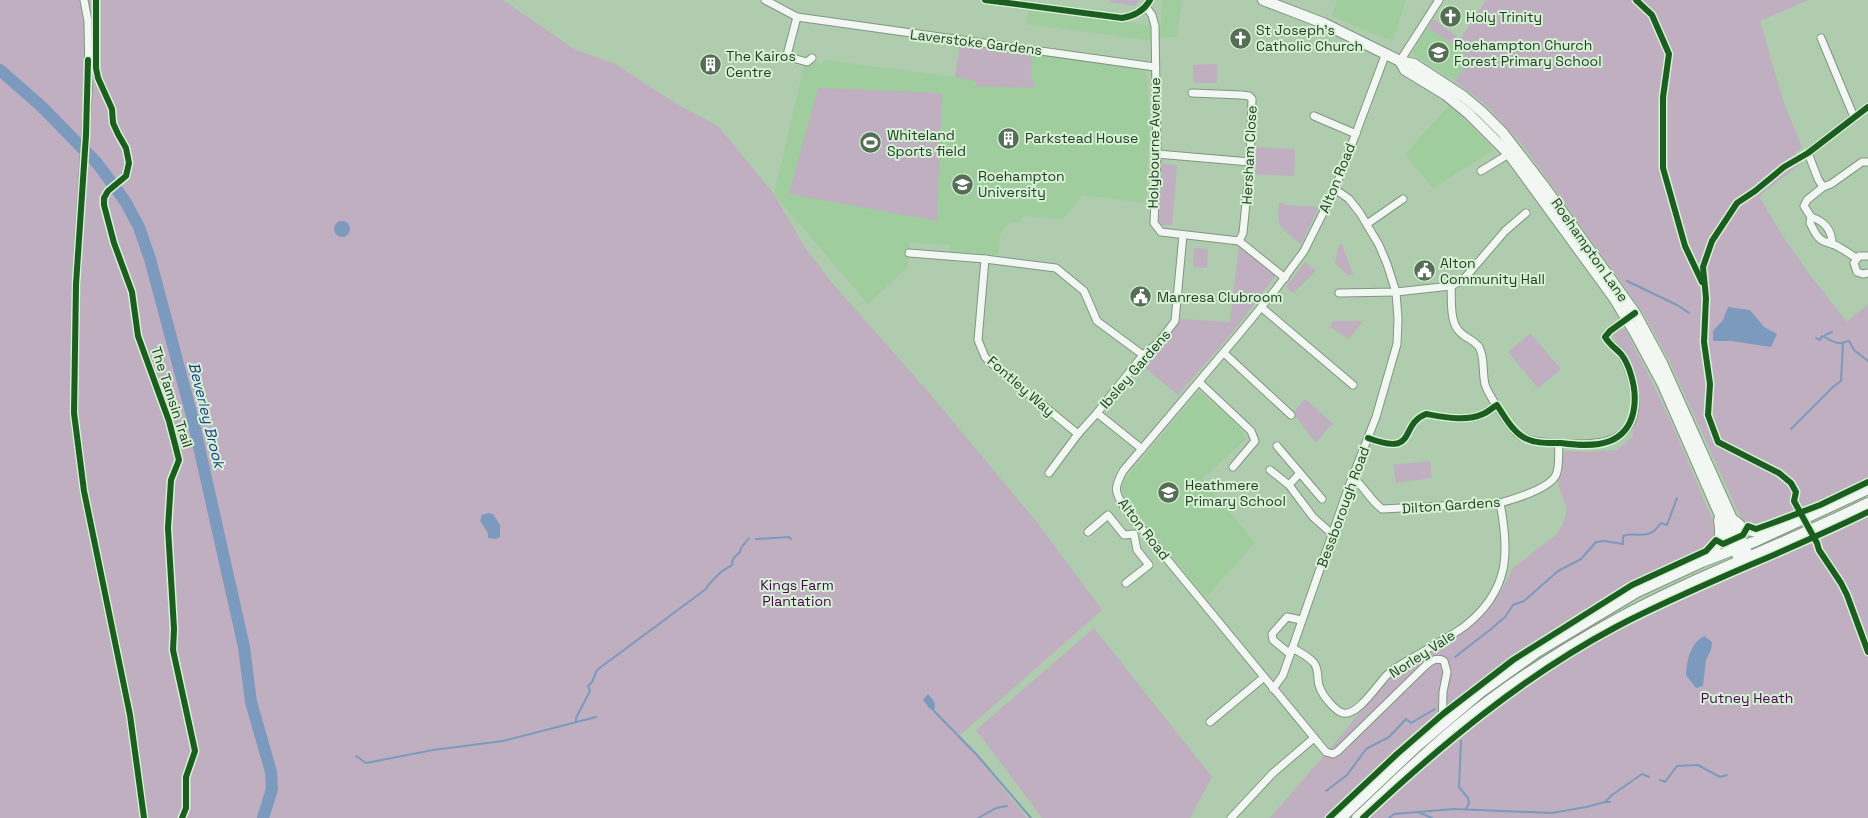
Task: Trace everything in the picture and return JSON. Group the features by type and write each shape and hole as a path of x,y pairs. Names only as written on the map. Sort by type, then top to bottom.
{"highway":[{"name":"Roehampton Lane","path":"1264,0 1310,18 1400,61 1414,64 1463,96 1493,123 1631,316 1648,334 1730,518 1739,547"},
{"name":"Roehampton Lane","path":"1631,316 1718,510 1739,547"},
{"path":"1341,818 1442,725 1481,692 1538,652 1637,592 1868,489"},
{"path":"1356,818 1436,743 1481,706 1520,678 1618,619 1868,503"},
{"path":"1702,562 1717,548 1719,542 1718,510"},
{"path":"1730,518 1746,530 1772,533"},
{"path":"1739,547 1744,559"}],"street":[{"path":"84,0 88,21 89,70 76,284 75,422 84,491 128,705 144,818"},
{"name":"Laverstoke Gardens","path":"764,0 797,17 1155,67"},
{"path":"985,0 1026,3 1122,18 1132,15 1148,3"},
{"path":"1400,61 1439,0"},
{"name":"Holybourne Avenue","path":"1148,3 1154,20 1157,154 1154,223 1161,232 1239,241"},
{"path":"797,17 787,55 807,62 812,58"},
{"path":"1821,38 1854,117"},
{"name":"Alton Road","path":"1386,53 1335,189 1306,247 1285,278 1224,353 1123,471 1115,489 1116,496 1263,678 1326,752 1334,754 1338,751 1422,668 1430,661 1437,659 1444,661 1446,666 1442,725"},
{"name":"Hersham Close","path":"1192,93 1241,95 1249,96 1252,99 1250,162 1243,233 1239,241"},
{"path":"1823,186 1818,179 1808,153 1868,107"},
{"path":"1314,116 1356,134"},
{"path":"1481,171 1513,152"},
{"path":"1157,154 1250,162"},
{"path":"1832,244 1826,225 1821,220 1811,216 1804,206 1807,200 1823,186 1831,184 1862,162 1868,162"},
{"name":"Bessborough Road","path":"1273,689 1283,675 1352,477 1376,417 1397,344 1396,292 1387,264 1368,224 1348,199 1335,189"},
{"path":"1368,224 1403,199"},
{"path":"1339,293 1396,292 1451,286 1463,280 1505,231 1526,213"},
{"path":"1811,216 1810,223 1821,241 1826,244 1832,244 1856,258"},
{"name":"Ibsley Gardens","path":"1049,473 1078,434 1143,355 1159,342 1175,321 1183,235"},
{"path":"1239,241 1285,278"},
{"path":"909,253 1046,265 1056,268 1084,291 1097,321 1143,355"},
{"path":"1856,258 1864,255 1868,256"},
{"path":"1856,258 1854,263 1855,269 1860,273 1868,273"},
{"name":"Fontley Way","path":"984,259 979,346 990,362 1078,434"},
{"path":"1451,286 1454,325 1479,347 1484,383 1516,432 1525,439 1537,442 1586,444 1611,441 1625,431 1632,420 1636,402 1630,374 1622,356 1608,343 1606,337 1610,331 1631,316"},
{"path":"1261,307 1353,385"},
{"path":"1224,353 1291,415"},
{"path":"1199,382 1250,430 1255,441 1233,467"},
{"path":"1368,438 1383,444 1397,444 1404,440 1420,416 1426,414 1463,418 1473,417 1497,405"},
{"name":"Ibsley Gardens","path":"1097,413 1142,449"},
{"name":"Dilton Gardens","path":"1352,477 1362,485 1370,500 1382,509 1500,503 1518,498 1551,481 1556,474 1559,443"},
{"path":"1277,446 1322,499"},
{"path":"1270,470 1289,485 1313,517 1332,534"},
{"path":"1289,485 1300,473"},
{"name":"Norley Vale","path":"1291,651 1308,657 1315,664 1320,688 1338,711 1345,714 1352,712 1368,698 1389,673 1465,626 1485,607 1500,582 1505,567 1507,550 1500,503"},
{"path":"1088,532 1108,515 1124,535 1134,534 1142,528"},
{"path":"1126,583 1150,565 1137,550 1134,534"},
{"path":"1291,651 1273,640 1272,634 1287,617 1301,620"},
{"path":"1210,722 1263,678"},
{"path":"1231,818 1273,773 1314,738"}],"shaded area":[{"path":"1162,0 1183,0 1176,37 1147,40 1026,24 1028,9 1161,27"},
{"path":"1337,0 1406,0 1392,41 1332,16"},
{"name":"Roehampton Church Forest Primary School","path":"1428,28 1447,40 1470,59 1455,81 1414,55 1413,51"},
{"name":"Roehampton University","path":"1032,54 1139,69 1145,72 1148,81 1149,135 1146,203 1082,195 1063,219 1023,216 1021,222 1011,223 1000,235 999,252 996,255 950,251 950,245 910,242 907,268 868,304 774,194 805,62 822,64 823,60 955,77 975,81 974,84 1031,79"},
{"path":"1449,106 1494,150 1433,188 1405,154"},
{"name":"Heathmere Primary School","path":"1199,391 1233,422 1247,438 1202,479 1255,543 1206,597 1124,497 1121,487"}],"green space":[{"name":"Kings Farm Plantation","path":"0,0 503,0 574,49 615,64 680,106 718,126 774,194 804,246 832,283 924,387 1035,520 1102,610 960,735 1027,818 0,818"},
{"path":"1110,0 1140,0 1135,6 1110,2"},
{"path":"1486,0 1808,0 1760,21 1783,100 1802,147 1795,153 1802,163 1764,192 1760,198 1784,238 1847,322 1868,304 1868,480 1823,502 1810,505 1759,526 1748,525 1741,518 1669,360 1644,314 1522,144 1486,105 1455,81 1470,59 1447,40 1428,28 1433,19 1460,39"},
{"path":"960,44 1032,54 1031,79 1035,88 976,86 975,81 955,77"},
{"path":"1217,64 1217,83 1194,83 1193,65"},
{"name":"Whiteland Sports field","path":"818,88 942,93 937,221 789,194"},
{"path":"1254,147 1295,149 1294,176 1252,174"},
{"path":"1161,163 1177,166 1172,225 1159,225"},
{"path":"1279,202 1287,205 1319,207 1301,244 1281,227 1278,218"},
{"path":"1342,244 1353,275 1347,275 1335,263 1339,245"},
{"path":"1239,246 1276,275 1236,328 1178,395 1143,366 1181,319 1230,322"},
{"path":"1194,248 1208,249 1207,268 1193,267"},
{"path":"1305,262 1316,271 1293,293 1286,287"},
{"path":"1333,321 1363,321 1349,339 1330,327"},
{"path":"1625,329 1684,451 1710,513 1715,533 1712,542 1705,549 1630,584 1511,660 1437,716 1326,818 1270,818 1387,679 1452,639 1484,612 1503,588 1513,568 1556,535 1563,524 1567,509 1558,484 1562,451 1617,450 1632,437 1639,404 1637,388 1633,372 1612,333"},
{"path":"1530,333 1561,369 1538,388 1508,352"},
{"path":"1305,399 1334,424 1328,428 1316,443 1293,413"},
{"path":"1430,461 1432,478 1396,483 1393,465"},
{"name":"Putney Heath","path":"1868,513 1868,818 1365,818 1458,734 1525,684 1574,652 1671,601 1827,534"},
{"path":"1094,628 1212,777 1190,818 1042,818 976,730"}],"water":[{"path":"339,221 345,221 350,226 348,235 339,237 334,232 334,226"},
{"path":"1728,307 1750,310 1764,327 1777,334 1771,347 1731,341 1713,341 1713,331 1723,320"},
{"path":"493,514 500,525 500,537 496,539 488,538 488,533 480,521 482,515"},
{"path":"1704,636 1712,642 1711,650 1706,660 1703,686 1696,688 1686,675 1687,664 1695,643"},
{"path":"928,694 935,703 934,711 923,700"}],"waterway":[{"name":"Beverley Brook","path":"0,70 41,106 97,163 125,201 139,227 150,259 193,420 244,647 251,702 271,772 272,789 263,818"},
{"path":"1627,281 1677,305 1689,313"},
{"path":"1825,335 1832,332"},
{"path":"1816,338 1820,340 1822,336 1838,343 1849,341 1854,350 1868,361"},
{"path":"1791,429 1841,381 1843,343"},
{"path":"1455,657 1505,617 1513,605 1524,601 1558,571 1581,559 1596,542 1604,541 1623,544 1623,536 1643,535 1652,532 1661,523 1667,525 1677,498"},
{"path":"756,539 789,537 791,539"},
{"path":"576,722 576,718 590,691 588,686 592,682 597,670 706,589 721,572 732,565 733,558 740,552 749,538"},
{"path":"1326,791 1347,775 1366,749 1389,737 1406,719 1411,723 1435,709"},
{"path":"934,711 977,755 1031,818"},
{"path":"356,756 366,763 433,750 503,741 596,717"},
{"path":"1461,741 1459,787 1468,798 1469,803 1466,809"},
{"path":"1660,780 1665,782 1677,766 1698,765 1720,777 1727,775"},
{"path":"1606,801 1642,774 1649,777"},
{"path":"1389,818 1394,814 1454,809 1552,813 1610,802"},
{"path":"978,818 996,808 1007,806"},
{"path":"1418,812 1432,818"}],"cycle path":[{"name":"The Tamsin Trail","path":"96,0 96,68 98,78 112,109 113,123 126,148 129,163 126,176 108,191 104,198 104,205 114,243 132,292 138,336 169,421 179,460 171,480 168,528 174,629 173,650 195,751 186,777 186,808 182,818"},
{"path":"985,0 1122,18 1138,12 1150,0"},
{"path":"1636,0 1652,15 1669,54 1663,97 1663,168 1685,246 1702,282"},
{"path":"88,60 86,135 76,284 74,413 84,491 130,715 144,818"},
{"path":"1868,107 1808,153 1784,167 1737,203 1712,241 1703,267 1706,298 1704,342 1710,384 1708,415 1718,442 1779,473 1791,483 1796,492 1794,501 1819,550 1847,595 1868,652"},
{"path":"1368,438 1395,444 1401,442 1412,425 1426,414 1469,418 1485,413 1497,405 1515,431 1532,441 1586,445 1610,441 1626,429 1635,403 1631,375 1625,361 1605,337 1610,331 1635,313"},
{"path":"1329,818 1443,714 1513,660 1632,585 1706,551 1716,540 1723,544 1743,535 1748,526 1756,529 1770,524 1820,505 1868,482"},
{"path":"1363,818 1422,764 1483,714 1515,690 1581,647 1647,611 1868,512"}],"place":[{"name":"Holy Trinity","path":"1450,17"},
{"name":"St Joseph's Catholic Church","path":"1240,38"},
{"name":"Roehampton Church Forest Primary School","path":"1438,53"},
{"name":"The Kairos Centre","path":"710,64"},
{"name":"Parkstead House","path":"1009,138"},
{"name":"Whiteland Sports field","path":"871,143"},
{"name":"Roehampton University","path":"962,184"},
{"name":"Alton Community Hall","path":"1424,271"},
{"name":"Manresa Clubroom","path":"1141,297"},
{"name":"Heathmere Primary School","path":"1169,493"}]}
